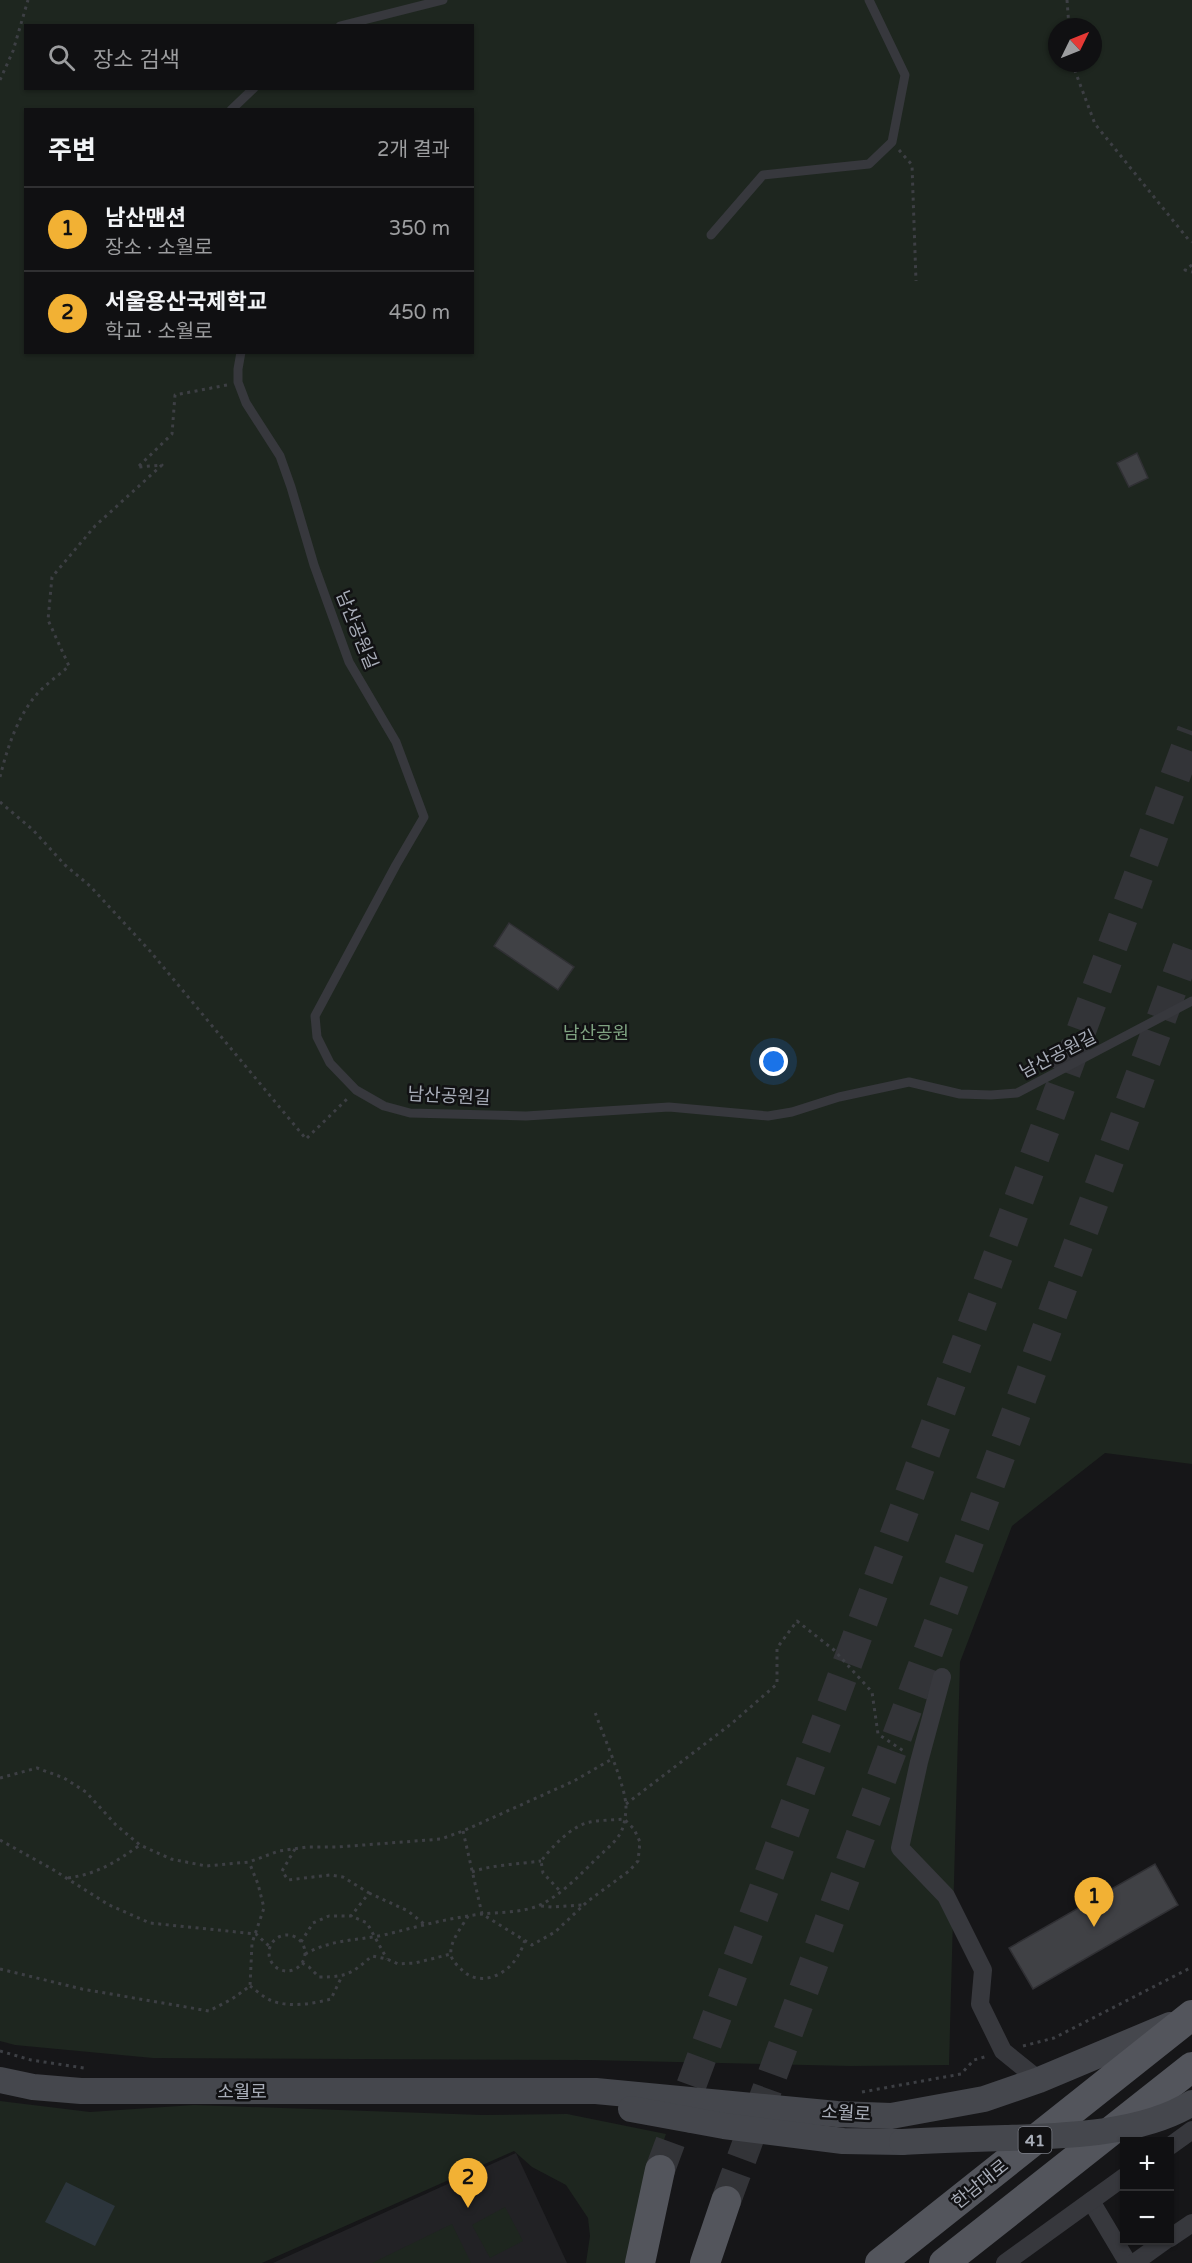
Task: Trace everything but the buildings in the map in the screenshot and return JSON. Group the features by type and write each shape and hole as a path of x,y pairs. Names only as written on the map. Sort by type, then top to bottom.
{"main road":[{"name":"소월로","path":"0,2079 33,2087 81,2091 596,2091 837,2114 891,2116 984,2099 1039,2080 1191,2016"},
{"name":"한남대로","path":"880,2263 1191,2016"},
{"name":"41","path":"944,2263 1192,2067"},
{"name":"소월로","path":"484,2090 613,2105 724,2126 832,2139 902,2142 1061,2136 1117,2129 1148,2122 1192,2103"},
{"path":"640,2263 660,2170"},
{"path":"705,2263 726,2201"}],"street":[{"path":"942,1677 919,1762 900,1848 946,1896 983,1970 980,2004 1003,2051 1039,2080"},
{"path":"1174,2143 1192,2130"},
{"path":"1005,2263 1120,2180"},
{"path":"1090,2201 1128,2263"},
{"path":"1174,2235 1192,2223"},
{"path":"1134,2263 1160,2245"}],"lane":[{"path":"348,24 442,0"},
{"path":"711,235 763,175 869,164 892,142 905,75 869,0"},
{"path":"233,108 252,90"},
{"path":"238,382 242,354"},
{"name":"남산공원길","path":"238,382 246,403 280,456 314,565 349,662 396,742 424,817 384,886 315,1016 317,1037 330,1063 356,1090 384,1106 410,1113 526,1116 669,1107 768,1116 792,1112 839,1097 909,1082 926,1084 960,1094 1017,1093 1192,1001"}],"path":[{"path":"0,80 13,51 28,0"},
{"path":"1067,0 1068,18"},
{"path":"1075,72 1095,124 1192,242"},
{"path":"892,142 912,165 916,282"},
{"path":"1192,265 1185,270 1192,272"},
{"path":"0,777 6,751 36,695 69,666 48,620 52,577 95,526 162,465 138,467 150,452 172,434 175,395 238,382"},
{"path":"0,802 90,886 143,944 306,1139 356,1090"},
{"path":"626,1804 731,1724 777,1684 777,1648 797,1621 834,1650 872,1692 878,1734 919,1762"},
{"path":"539,1906 560,1891 621,1835 626,1804 594,1712"},
{"path":"0,1778 37,1768 64,1778 86,1792 116,1825 140,1845 171,1859 206,1866 249,1862 279,1851 295,1849 441,1839 574,1781 612,1759"},
{"path":"463,1831 471,1872 482,1914 532,1945 555,1932 584,1905 629,1871 638,1861 640,1842 634,1829 624,1819 587,1822 567,1835 541,1861 505,1867 484,1867 471,1872"},
{"path":"0,1840 109,1905 150,1923 256,1934 270,1947"},
{"path":"66,1878 88,1875 105,1868 140,1845"},
{"path":"295,1849 282,1871 288,1880 330,1875 343,1877 369,1893 408,1911 424,1924"},
{"path":"541,1861 543,1873 560,1891"},
{"path":"249,1862 264,1908 252,1943 250,1986"},
{"path":"351,1916 369,1893"},
{"path":"305,1954 323,1944 374,1936 468,1916 539,1906 584,1905"},
{"path":"301,1942 313,1923 329,1916 351,1916 367,1923 387,1959"},
{"path":"468,1916 455,1939 451,1954 454,1962 468,1976 485,1980 502,1973 517,1959 525,1940"},
{"path":"290,1936 301,1942 305,1954 302,1964 291,1971 279,1969 270,1960 270,1947 278,1938 290,1936"},
{"path":"302,1964 309,1967 319,1977 347,1976 372,1956 398,1964 415,1963 451,1954"},
{"path":"974,2060 1054,2038 1192,1967"},
{"path":"0,1969 82,1989 209,2011 250,1986"},
{"path":"250,1986 270,2000 313,2003 331,1999 342,1976"}],"shaded area":[{"path":"516,2153 567,2263 273,2263"},
{"path":"66,2182 115,2206 95,2246 45,2222"}],"green space":[{"name":"남산공원","path":"0,0 1192,0 1192,1464 1105,1453 1012,1526 960,1662 949,2065 851,2066 589,2060 153,2058 15,2045 0,2041"},
{"path":"0,2101 90,2112 194,2105 482,2115 567,2114 666,2134 630,2263 586,2263 590,2236 588,2218 566,2185 532,2167 514,2151 262,2263 0,2263"},
{"path":"505,2207 523,2241 490,2258 472,2225"},
{"path":"452,2224 471,2263 372,2263"}],"tunnel":[{"path":"660,2170 1192,731"},
{"path":"726,2201 1192,935"}],"place":[{"name":"남산맨션","path":"1094,1927"},
{"name":"서울용산국제학교","path":"468,2208"}]}
